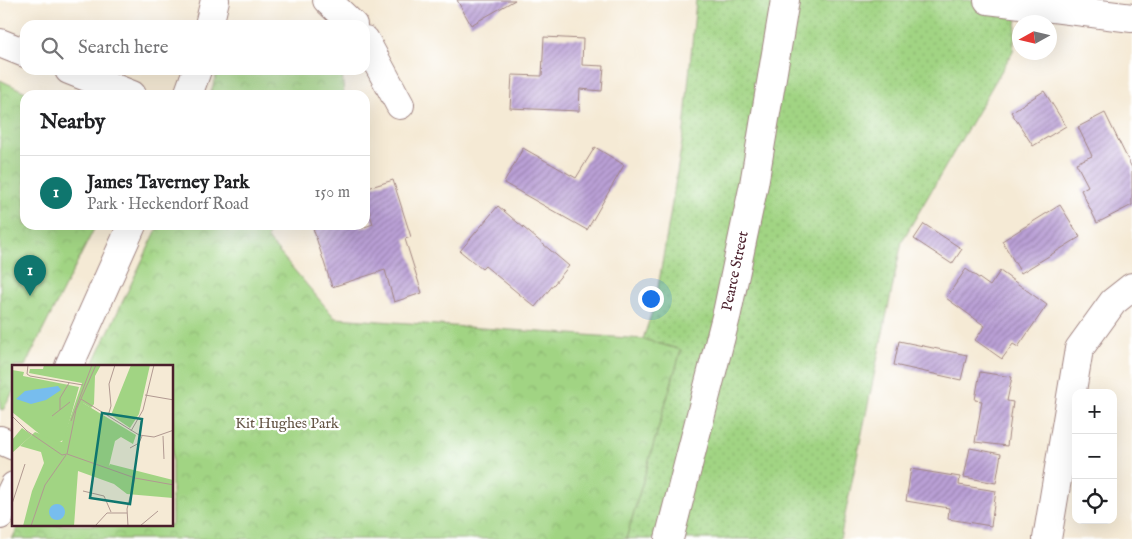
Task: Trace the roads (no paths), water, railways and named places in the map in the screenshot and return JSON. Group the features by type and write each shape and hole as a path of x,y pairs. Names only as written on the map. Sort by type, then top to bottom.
{"street":[{"path":"211,20 215,0"},
{"path":"327,0 348,20"},
{"name":"Pearce Street","path":"668,539 727,313 754,184 785,0"},
{"path":"988,0 1132,18"},
{"path":"0,43 20,51"},
{"path":"370,49 400,105"},
{"path":"82,75 119,90"},
{"path":"190,90 195,75"},
{"path":"69,365 130,230"},
{"path":"1047,539 1079,349 1113,302 1132,287"},
{"path":"0,440 12,445"},
{"path":"0,515 12,490"}],"place":[{"name":"James Taverney Park","path":"30,296"}],"park label":[{"name":"Kit Hughes Park","path":"287,423"}]}
